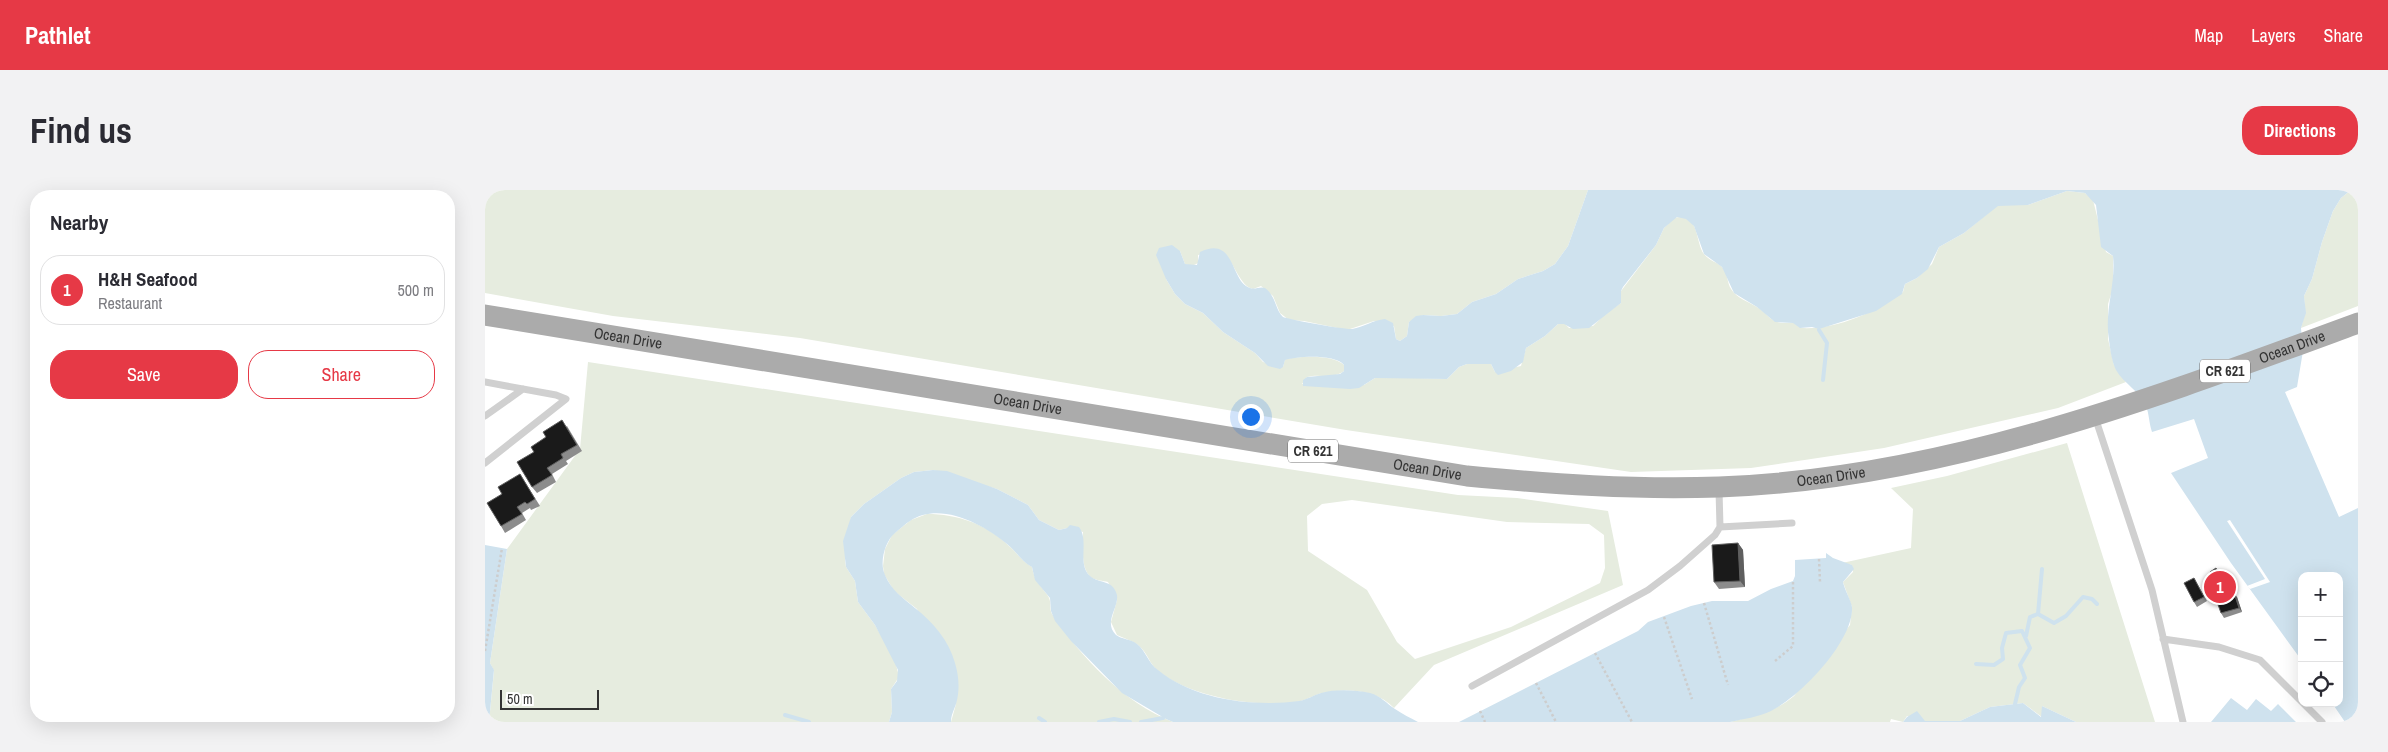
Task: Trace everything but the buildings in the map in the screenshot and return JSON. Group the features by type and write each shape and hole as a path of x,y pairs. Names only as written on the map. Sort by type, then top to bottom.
{"main road":[{"name":"Ocean Drive","path":"485,315 1467,476 1557,485 1607,487 1719,487 1832,476 1952,456 2095,417 2358,324"}],"lane":[{"path":"485,382 523,388 566,399 485,463"},
{"path":"485,416 523,388"},
{"path":"2095,417 2152,590 2183,722"},
{"path":"1472,686 1648,590 1680,566 1715,535 1720,527 1719,487"},
{"path":"1720,527 1792,523"},
{"path":"2163,639 2219,647 2260,660 2298,699"},
{"path":"2306,707 2322,722"}],"path":[{"path":"485,651 502,548"},
{"path":"1819,559 1821,582"},
{"path":"1775,661 1793,646 1793,581"},
{"path":"1704,603 1728,685"},
{"path":"1663,617 1692,699"},
{"path":"1595,652 1632,722"},
{"path":"1535,683 1556,722"},
{"path":"1480,711 1485,722"}],"shaded area":[{"path":"485,190 1588,190 1568,246 1555,264 1543,271 1518,279 1496,294 1472,302 1457,314 1441,316 1423,315 1409,322 1407,336 1400,341 1396,339 1394,326 1374,321 1347,330 1304,321 1289,320 1280,313 1273,296 1261,286 1253,289 1244,283 1230,260 1221,251 1198,255 1198,263 1192,266 1185,264 1180,251 1166,279 1175,294 1185,304 1203,313 1223,332 1255,353 1263,362 1283,367 1285,359 1324,357 1339,361 1344,365 1344,371 1330,376 1307,377 1302,384 1364,385 1375,378 1447,379 1459,367 1467,364 1491,364 1495,372 1521,366 1526,348 1545,336 1558,324 1565,324 1569,328 1593,326 1605,314 1621,303 1621,291 1656,245 1664,228 1674,218 1682,217 1693,223 1704,254 1723,268 1730,287 1743,300 1757,307 1772,320 1794,323 1801,328 1814,328 1854,319 1892,300 1903,292 1905,284 1917,278 1932,264 1939,247 1964,233 1998,205 2028,205 2067,191 2085,193 2093,200 2106,252 2113,256 2113,288 2108,304 2108,339 2114,365 2126,382 2058,408 1884,448 1751,468 1631,472 1346,430 800,338 613,316 485,293"},
{"path":"2351,190 2358,190 2358,306 2301,328 2305,313 2304,296 2312,279 2333,211 2341,198"},
{"path":"588,362 1458,495 1517,498 1608,511 1623,585 1434,665 1394,708 1379,697 1351,691 1332,691 1301,701 1286,703 1233,700 1205,694 1177,683 1156,669 1141,647 1117,635 1111,622 1117,600 1108,582 1092,578 1088,574 1083,557 1083,532 1067,528 1059,530 1039,520 1028,505 997,489 933,470 914,472 901,478 864,504 851,517 845,561 846,567 855,581 858,602 875,625 895,660 899,677 891,689 892,712 889,722 489,722 494,671 490,663 507,549 580,449","holes":["1352,500 1507,522 1589,524 1604,535 1605,568 1600,583 1511,627 1415,659 1397,642 1367,590 1308,551 1307,516 1322,504"]},
{"path":"2067,443 2155,722 2076,722 2042,706 2042,717 2023,703 1990,707 1960,721 1925,721 1907,716 1903,722 1891,719 1890,722 1730,722 1772,710 1794,696 1850,625 1852,607 1843,582 1853,572 1852,565 1842,563 1911,548 1913,509 1891,488 1947,476"},
{"path":"927,514 960,518 981,526 1000,538 1032,567 1036,580 1049,598 1052,614 1090,662 1137,703 1173,722 951,722 956,704 917,609 894,591 884,574 883,566 885,549 892,535 911,520"}],"water":[{"path":"1588,190 2351,190 2341,198 2333,211 2312,279 2304,296 2306,313 2301,328 2303,351 2297,387 2285,392 2339,517 2358,508 2358,722 2345,722 2335,707 2343,707 2343,572 2298,572 2298,655 2231,563 2171,473 2208,458 2194,419 2152,432 2147,409 2143,401 2116,370 2111,355 2108,329 2113,256 2101,247 2096,205 2085,193 2067,191 2028,205 1998,206 1964,233 1939,247 1928,269 1917,278 1905,284 1902,294 1876,311 1819,329 1812,327 1800,328 1793,323 1775,322 1757,307 1734,293 1722,267 1704,254 1694,226 1686,219 1677,217 1664,228 1656,245 1623,287 1621,303 1589,328 1573,329 1564,324 1558,324 1545,336 1526,348 1523,362 1511,371 1498,375 1491,364 1467,364 1459,367 1447,379 1375,378 1359,388 1350,389 1303,386 1303,380 1307,377 1340,374 1344,371 1344,365 1333,359 1316,357 1298,358 1285,360 1283,367 1280,369 1268,366 1255,353 1223,332 1203,313 1185,304 1175,294 1166,279 1156,255 1159,248 1172,245 1180,251 1185,264 1197,265 1200,252 1212,248 1220,250 1231,261 1244,284 1250,288 1261,287 1269,291 1283,317 1352,329 1385,319 1393,323 1396,339 1400,341 1407,336 1409,322 1416,316 1457,314 1472,302 1496,294 1518,279 1543,271 1555,264 1568,246"},
{"path":"947,471 997,489 1028,505 1039,520 1059,530 1070,525 1079,527 1083,538 1085,569 1096,580 1112,586 1117,595 1111,620 1112,630 1116,635 1137,644 1155,667 1173,680 1207,695 1244,702 1281,703 1299,701 1321,693 1345,690 1370,693 1418,722 1173,722 1166,719 1122,693 1071,641 1055,621 1051,611 1050,598 1035,580 1032,567 1010,547 997,536 974,523 948,514 934,513 922,515 910,521 891,537 884,552 883,570 894,589 928,619 949,647 957,673 958,689 956,704 951,722 889,722 892,712 891,689 897,681 898,670 875,625 858,602 855,581 846,567 843,541 851,517 864,504 901,478 914,472"},
{"path":"485,545 507,549 490,663 494,670 489,722 485,722"},
{"path":"1826,553 1833,558 1852,565 1854,569 1843,582 1852,607 1850,621 1844,636 1823,667 1796,694 1771,711 1730,722 1459,722 1638,631 1648,622 1691,606 1712,601 1748,601 1771,589 1793,581 1795,576 1795,560 1826,558"},
{"path":"2231,698 2247,710 2256,699 2271,711 2278,704 2296,722 2211,722"},
{"path":"2023,703 2041,717 2042,706 2076,722 1903,722 1917,711 1925,721 1960,721 1990,707"}],"pier":[{"path":"2230,520 2270,582 2250,589 2247,586 2265,579 2227,521"}],"waterway":[{"path":"1819,330 1827,343 1823,380"},
{"path":"2038,614 2042,569"},
{"path":"2026,636 2030,617 2038,614 2054,623 2066,616 2083,597 2092,599 2097,604"},
{"path":"1976,664 1994,665 2003,659 2002,648 2006,633 2022,631 2030,648 2020,665 2025,678 2019,687 2015,704"},
{"path":"785,715 809,722"},
{"path":"1039,718 1045,722"},
{"path":"1141,722 1163,718"},
{"path":"1099,722 1114,719 1130,722"}],"place":[{"name":"H&H Seafood","path":"2220,587"}]}
